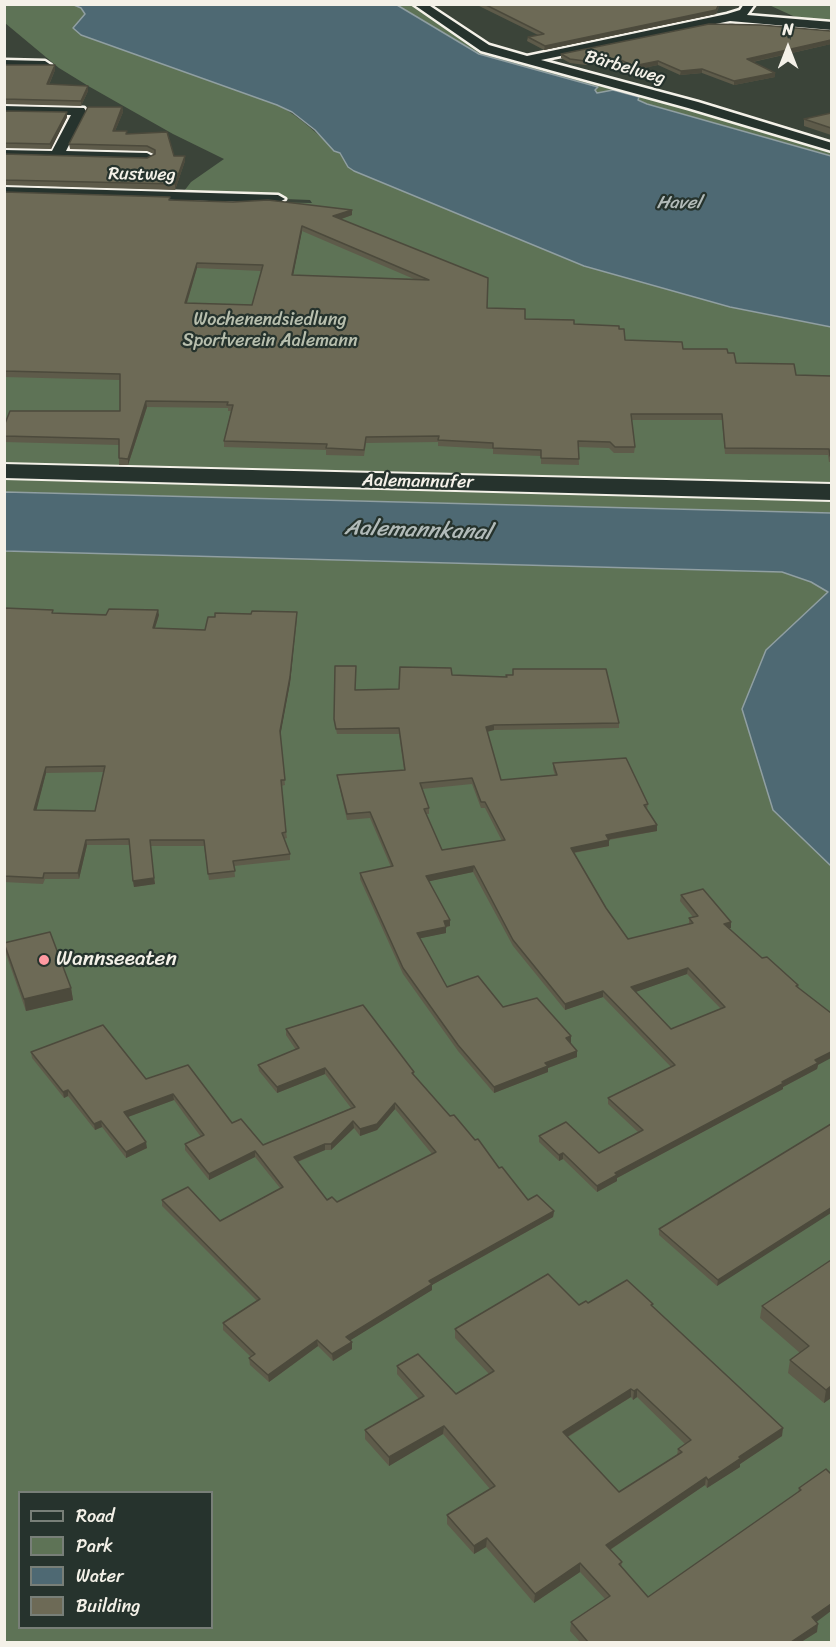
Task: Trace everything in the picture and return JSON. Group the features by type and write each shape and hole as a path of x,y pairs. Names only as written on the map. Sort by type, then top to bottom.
{"street":[{"name":"Bärbelweg","path":"418,4 485,48 831,147"},
{"path":"527,59 730,16 744,12 751,4 783,20"},
{"path":"730,16 831,26"},
{"path":"4,64 45,65"},
{"path":"4,110 79,111 57,155"},
{"path":"4,154 147,157"},
{"name":"Rustweg","path":"4,192 278,199"},
{"name":"Aalemannufer","path":"4,471 831,492"}],"green space":[{"name":"Wochenendsiedlung Sportverein Aalemann","path":"5,5 74,5 81,8 85,15 78,21 82,35 277,105 302,121 340,153 354,171 584,266 730,307 831,327 831,487 4,468 5,197 312,203 310,200 181,195 191,182 224,159 173,134 59,68 5,23"},
{"path":"397,5 413,5 483,48 831,149 831,156 647,104 638,100 639,97 616,91 597,93 595,90 598,87 481,55"},
{"path":"769,5 831,5 831,23 804,21"},
{"path":"5,471 831,492 832,513 5,492"},
{"path":"5,551 782,572 811,582 828,592 766,650 827,860 831,866 831,1642 5,1642"}],"water":[{"name":"Havel","path":"74,5 397,5 479,54 598,87 595,90 597,93 613,90 639,97 638,100 647,104 831,156 831,327 730,307 584,266 354,171 348,167 340,153 334,151 315,130 292,112 81,35 73,28 85,14 81,8"},
{"name":"Aalemannkanal","path":"5,492 831,513 831,866 773,810 742,709 766,650 828,592 811,582 782,572 5,551"}],"building":[{"path":"484,4 719,4 716,10 545,46 528,37 544,34"},
{"path":"709,24 761,25 831,31 831,40 747,59 775,73 734,81 702,69 681,71 658,61 633,66 619,59 585,61 570,59 561,54"},
{"path":"4,65 55,65 47,84 88,86 81,101 4,99"},
{"path":"88,107 122,107 113,131 127,131 126,134 167,132 174,156 185,156 175,184 4,180 4,154 147,158 155,154 155,150 147,146 69,144"},
{"path":"4,111 67,112 50,144 4,143"},
{"path":"831,113 831,128 804,119"},
{"name":"Wochenendsiedlung Sportverein Aalemann","path":"4,192 170,197 169,200 233,202 268,200 352,210 333,216 488,278 487,308 525,309 525,319 574,320 574,324 619,326 619,329 624,329 625,340 682,342 683,349 727,349 728,353 734,353 736,363 794,364 796,375 831,376 831,456 829,449 725,448 722,414 631,414 635,447 615,447 610,442 578,441 579,459 541,458 541,450 493,448 493,443 438,440 439,436 366,437 364,450 326,448 327,444 224,441 233,405 227,405 228,402 146,401 128,459 119,458 119,439 4,436 4,426 10,411 120,411 120,374 4,371","holes":["302,226 429,280 292,275","197,263 263,265 252,305 185,303"]},
{"path":"4,608 106,615 109,609 158,610 153,628 205,630 208,617 215,617 215,613 297,612 290,677 280,731 285,780 281,780 286,832 282,833 290,854 233,861 235,871 208,874 204,840 150,840 154,878 133,881 129,839 86,840 78,873 44,873 43,878 4,876","holes":["105,766 95,811 34,810 46,767"]},
{"path":"335,666 356,666 355,690 399,689 400,667 451,668 452,675 507,677 506,675 513,675 513,669 606,669 619,723 486,727 501,780 557,775 553,763 626,758 648,804 644,805 657,825 606,835 609,840 571,848 606,908 628,939 693,923 689,918 698,916 681,895 703,889 731,922 724,924 762,958 767,957 798,985 796,986 831,1013 831,1052 815,1060 818,1063 782,1082 784,1083 615,1173 617,1175 597,1186 563,1153 559,1155 539,1136 566,1122 599,1153 643,1130 608,1098 675,1065 603,991 565,1004 513,940 474,866 426,876 450,920 444,921 446,927 417,933 447,987 478,976 503,1007 537,998 571,1036 566,1038 577,1051 545,1063 548,1066 494,1087 458,1045 403,968 360,873 393,866 370,812 347,814 337,775 405,770 399,728 336,729 334,719","holes":["472,778 481,802 485,802 505,840 442,850 424,809 429,808 420,783","688,968 725,1007 671,1029 631,987"]},
{"path":"50,932 71,988 24,999 4,943"},
{"path":"363,1005 414,1072 412,1073 450,1116 454,1115 475,1140 478,1139 499,1168 502,1167 528,1200 537,1195 554,1211 429,1281 432,1284 346,1337 352,1342 332,1354 317,1340 268,1375 249,1358 255,1354 223,1323 260,1299 162,1200 188,1187 220,1221 283,1187 255,1151 209,1174 185,1144 204,1135 173,1094 124,1112 146,1142 126,1152 101,1121 94,1124 68,1090 63,1092 31,1052 103,1025 146,1079 188,1065 232,1123 241,1119 263,1145 355,1107 325,1068 277,1087 258,1065 299,1048 286,1029","holes":["395,1103 436,1152 337,1202 332,1197 327,1200 294,1157 325,1144 331,1144 353,1121 360,1129 377,1124"]},
{"path":"831,1124 831,1208 718,1280 659,1229"},
{"path":"831,1260 831,1386 826,1390 790,1360 809,1346 762,1306"},
{"path":"548,1274 579,1305 586,1301 588,1303 627,1280 783,1428 708,1480 706,1477 606,1545 622,1562 619,1564 648,1597 801,1490 799,1488 826,1469 831,1474 831,1604 812,1617 818,1624 791,1642 588,1642 571,1622 610,1596 580,1563 535,1594 487,1538 474,1546 447,1515 495,1486 444,1426 389,1457 365,1430 424,1396 397,1366 418,1354 456,1394 494,1371 455,1329","holes":["631,1389 634,1391 637,1389 691,1440 678,1449 682,1452 619,1492 563,1432"]}],"place":[{"name":"Wannseeaten","path":"44,960"}]}
